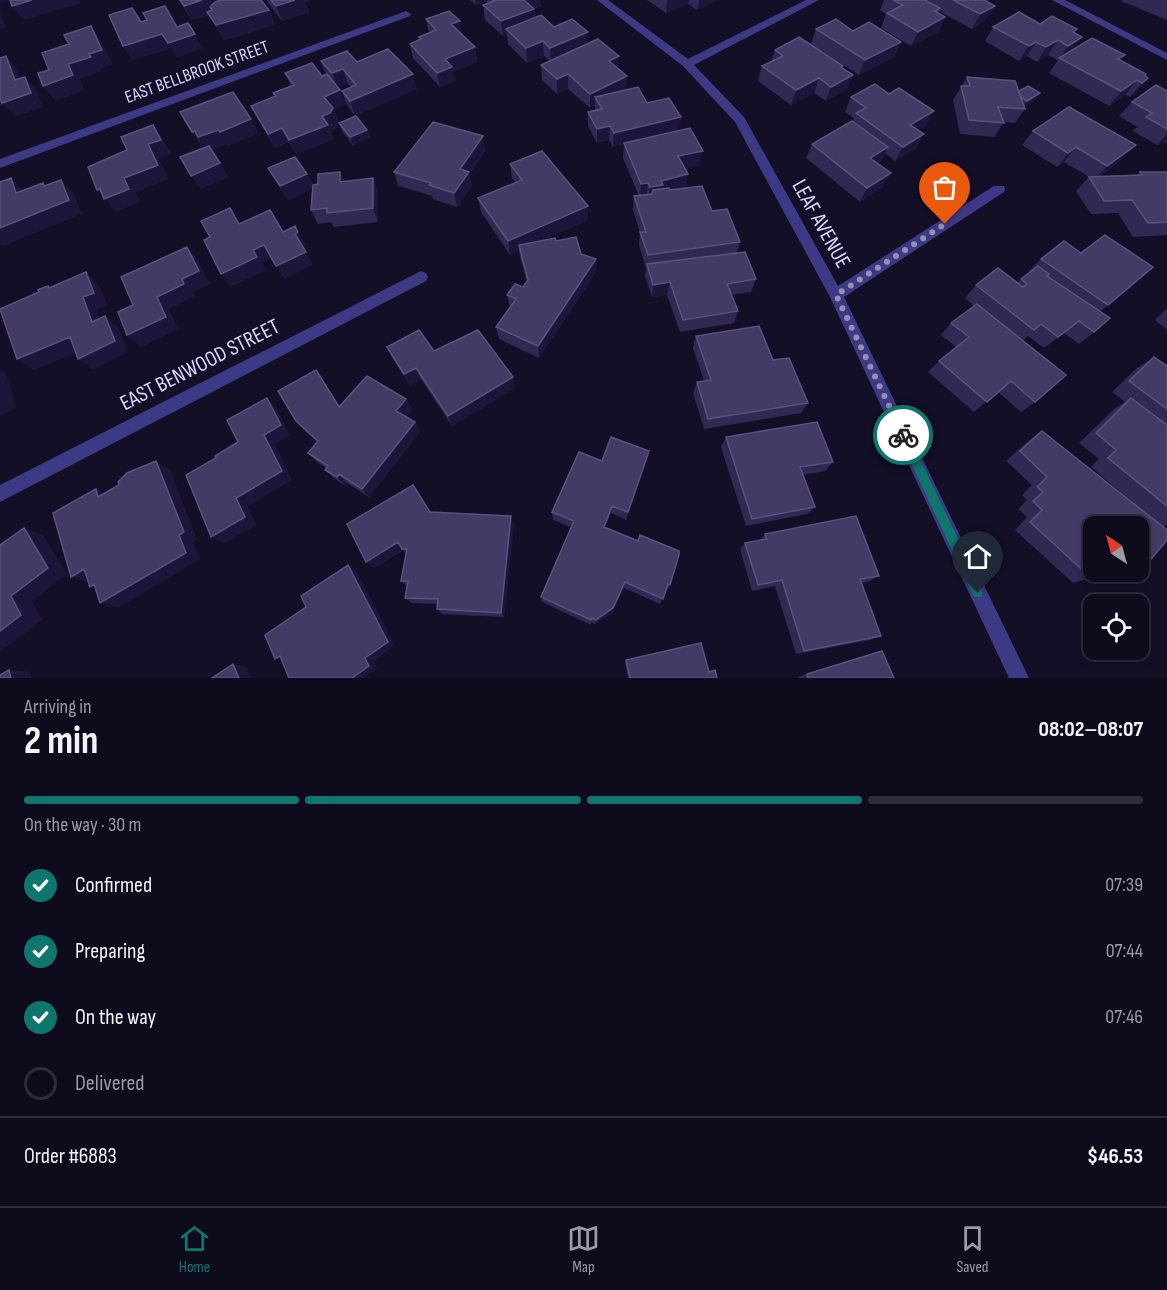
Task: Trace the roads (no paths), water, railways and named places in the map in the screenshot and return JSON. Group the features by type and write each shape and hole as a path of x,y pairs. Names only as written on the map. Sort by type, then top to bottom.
{"street":[{"name":"LEAF AVENUE","path":"602,0 687,64 740,120 836,295 1018,678"},
{"path":"687,64 814,0"},
{"path":"1057,0 1167,57"},
{"name":"EAST BELLBROOK STREET","path":"0,164 406,14"},
{"path":"836,295 999,189"},
{"name":"EAST BENWOOD STREET","path":"0,494 421,277"}]}
